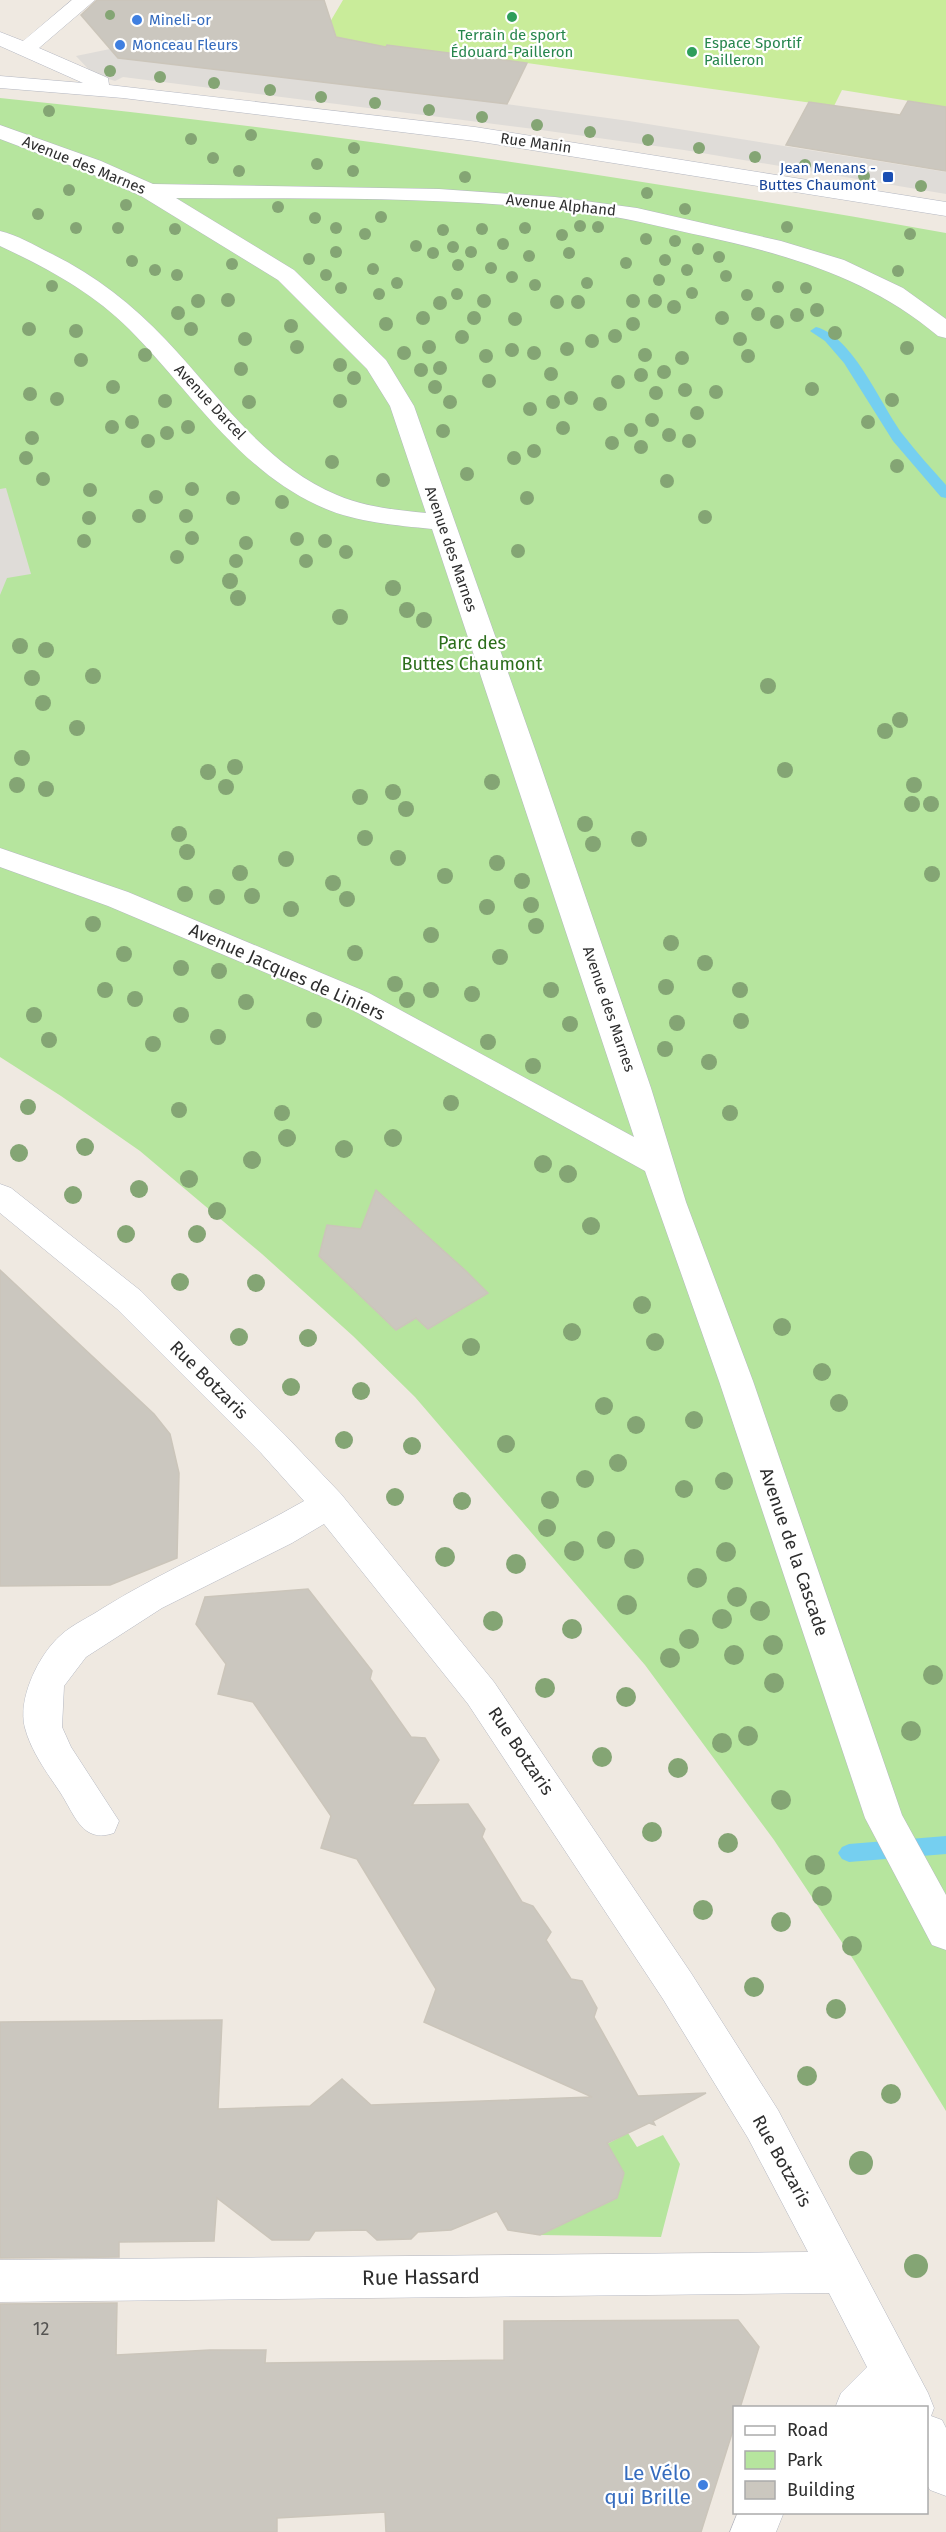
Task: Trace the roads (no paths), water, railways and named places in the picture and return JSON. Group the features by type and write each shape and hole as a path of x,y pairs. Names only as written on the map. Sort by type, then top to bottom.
{"street":[{"path":"24,50 86,0"},
{"path":"0,38 24,50 32,60 31,65 18,75 0,81"},
{"path":"0,45 24,50"},
{"name":"Rue Manin","path":"24,50 123,92"},
{"name":"Rue Manin","path":"0,81 51,88 123,92 475,134 946,209"},
{"name":"Avenue des Marnes","path":"0,132 93,166 149,191 286,275 377,365 402,406 534,785 635,1088 657,1164"},
{"name":"Avenue Alphand","path":"149,191 433,194 522,200 616,211 753,240 821,261 879,283 928,314 946,331"},
{"name":"Avenue Darcel","path":"0,238 61,265 108,297 138,325 231,426 277,469 301,486 327,500 382,515 441,522"},
{"name":"Avenue Jacques de Liniers","path":"0,857 118,899 358,1000 534,1094 657,1164"},
{"name":"Avenue de la Cascade","path":"657,1164 740,1392 884,1818 946,1933"},
{"name":"Rue Botzaris","path":"0,1196 129,1300 273,1444 328,1504 480,1693 543,1782 763,2124 902,2390"},
{"path":"100,1821 57,1757 43,1727 46,1682 73,1646 149,1598 279,1533 328,1504"},
{"name":"Rue Hassard","path":"0,2281 842,2272"},
{"path":"862,2406 902,2390"},
{"path":"928,2438 946,2474"},
{"path":"753,2532 761,2514"}],"waterway":[{"path":"816,331 830,338 849,361 898,438 946,494"},
{"path":"849,1853 946,1845"}],"place":[{"name":"Terrain de sport Édouard-Pailleron","path":"512,17"},
{"name":"Mineli-or","path":"137,20"},
{"name":"Monceau Fleurs","path":"120,45"},
{"name":"Espace Sportif Pailleron","path":"692,52"},
{"name":"Jean Menans - Buttes Chaumont","path":"888,177"},
{"name":"Le Vélo qui Brille","path":"703,2485"}],"park label":[{"name":"Parc des Buttes Chaumont","path":"472,653"}]}
